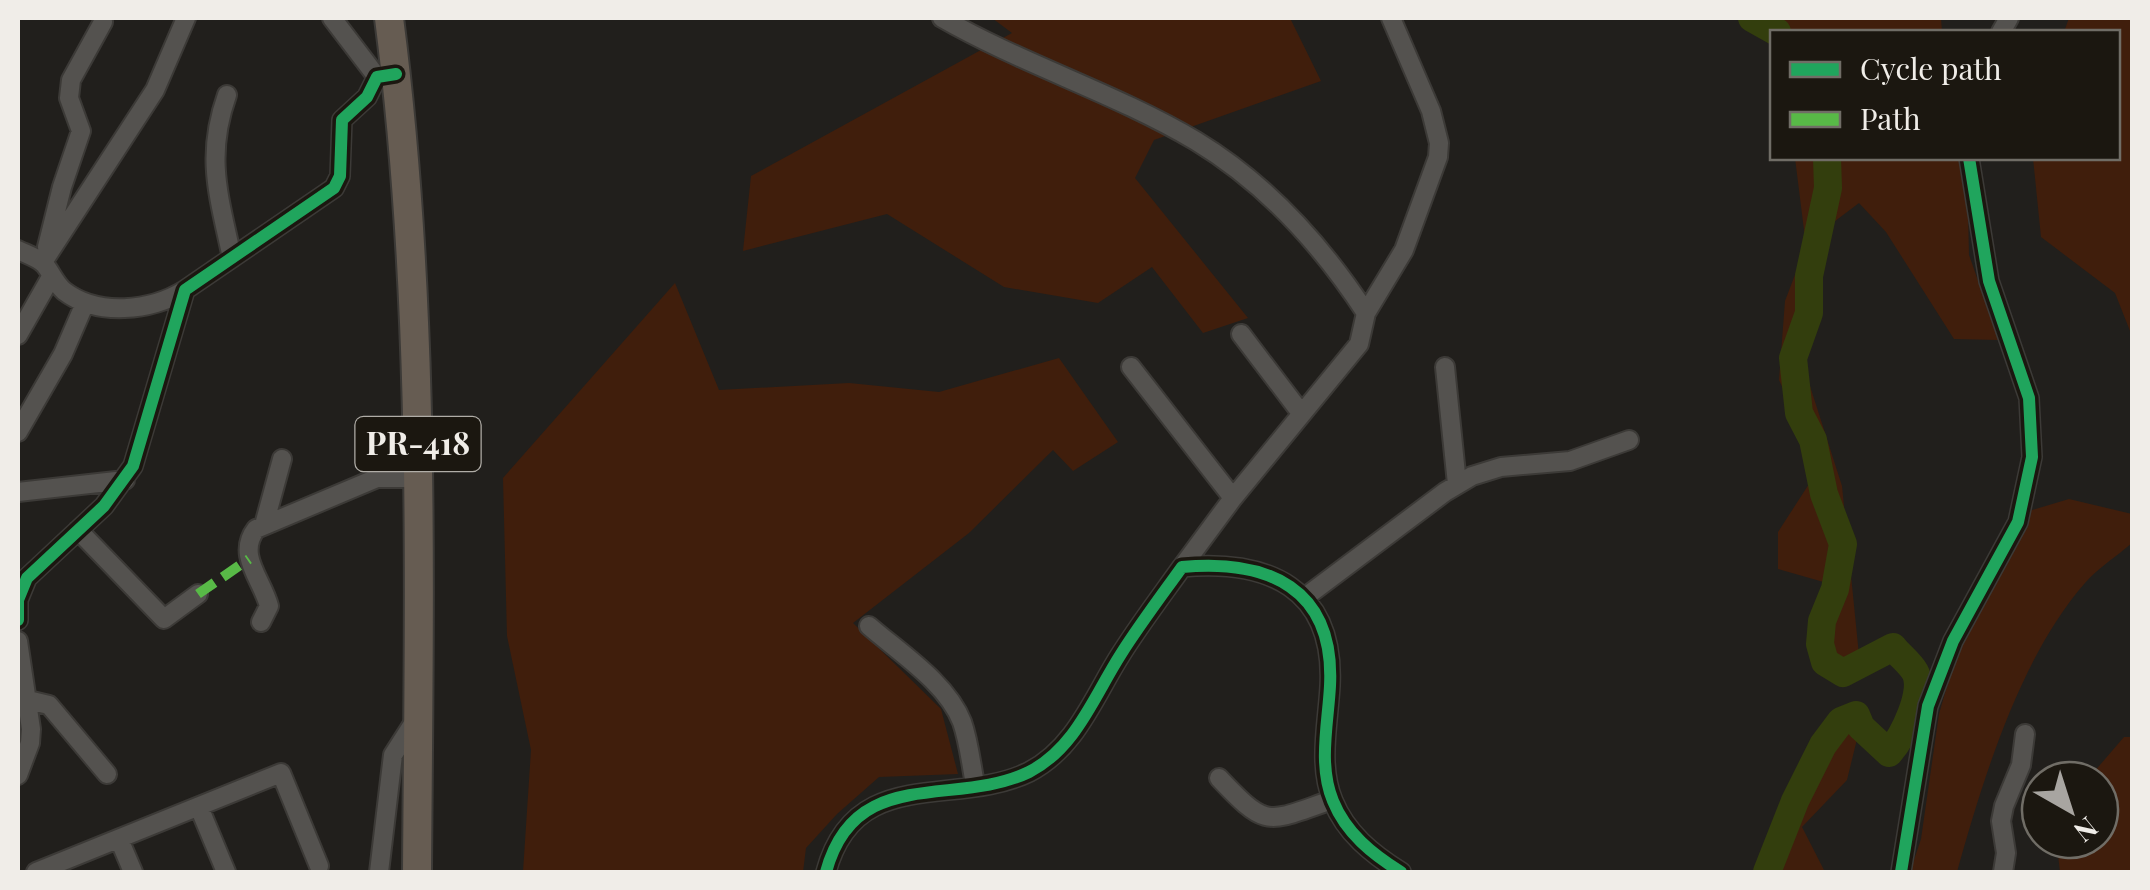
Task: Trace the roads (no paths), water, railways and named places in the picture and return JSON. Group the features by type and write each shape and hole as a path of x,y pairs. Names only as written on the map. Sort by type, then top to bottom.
{"highway":[{"name":"PR-418","path":"389,18 387,76 416,322 417,872"}],"street":[{"path":"18,335 47,270 156,90 186,18"},
{"path":"18,250 85,303 126,308 164,301 334,188 340,176 342,120 387,76 332,18"},
{"path":"942,18 1199,143 1253,182 1300,225 1366,313"},
{"path":"826,872 842,835 877,804 1024,774 1057,753 1182,567 1359,344 1366,313 1404,250 1440,143 1432,111 1390,18"},
{"path":"47,270 62,187 81,132 69,98 70,80 103,22"},
{"path":"227,94 216,128 214,162 232,258"},
{"path":"1900,872 1928,706 1953,641 2018,522 2032,457 2029,398 1988,281 1969,160"},
{"path":"18,620 18,600 27,578 104,506 125,480 140,449 185,290"},
{"path":"18,432 64,354 85,303"},
{"path":"1241,334 1300,414"},
{"path":"1446,367 1457,484"},
{"path":"1131,368 1233,498"},
{"path":"1304,598 1457,484 1487,470 1570,461 1629,440"},
{"path":"264,524 282,459"},
{"path":"261,622 269,606 249,559 249,540 264,524 377,478 418,478"},
{"path":"18,492 125,480"},
{"path":"78,530 164,618 198,594"},
{"path":"1182,567 1244,567 1270,575 1304,598 1324,633 1330,656 1324,756 1332,800 1356,838 1401,872"},
{"path":"870,626 956,709 976,784"},
{"path":"18,641 28,700 30,743 18,775"},
{"path":"28,700 50,705 107,774"},
{"path":"379,872 393,755 418,716"},
{"path":"2002,872 2006,853 2004,806 2021,765 2025,734"},
{"path":"36,872 280,774 319,866"},
{"path":"1219,778 1248,809 1266,818 1332,800"},
{"path":"199,807 226,872"},
{"path":"119,839 134,872"}],"waterway":[{"path":"1752,18 1773,30"},
{"path":"1767,872 1795,801 1823,745 1841,721 1856,715 1861,727 1889,753 1901,736 1918,690 1915,672 1893,647 1843,673 1825,662 1820,644 1822,621 1835,589 1843,544 1824,494 1813,440 1799,413 1793,358 1809,313 1809,276 1828,188 1827,160"}]}
